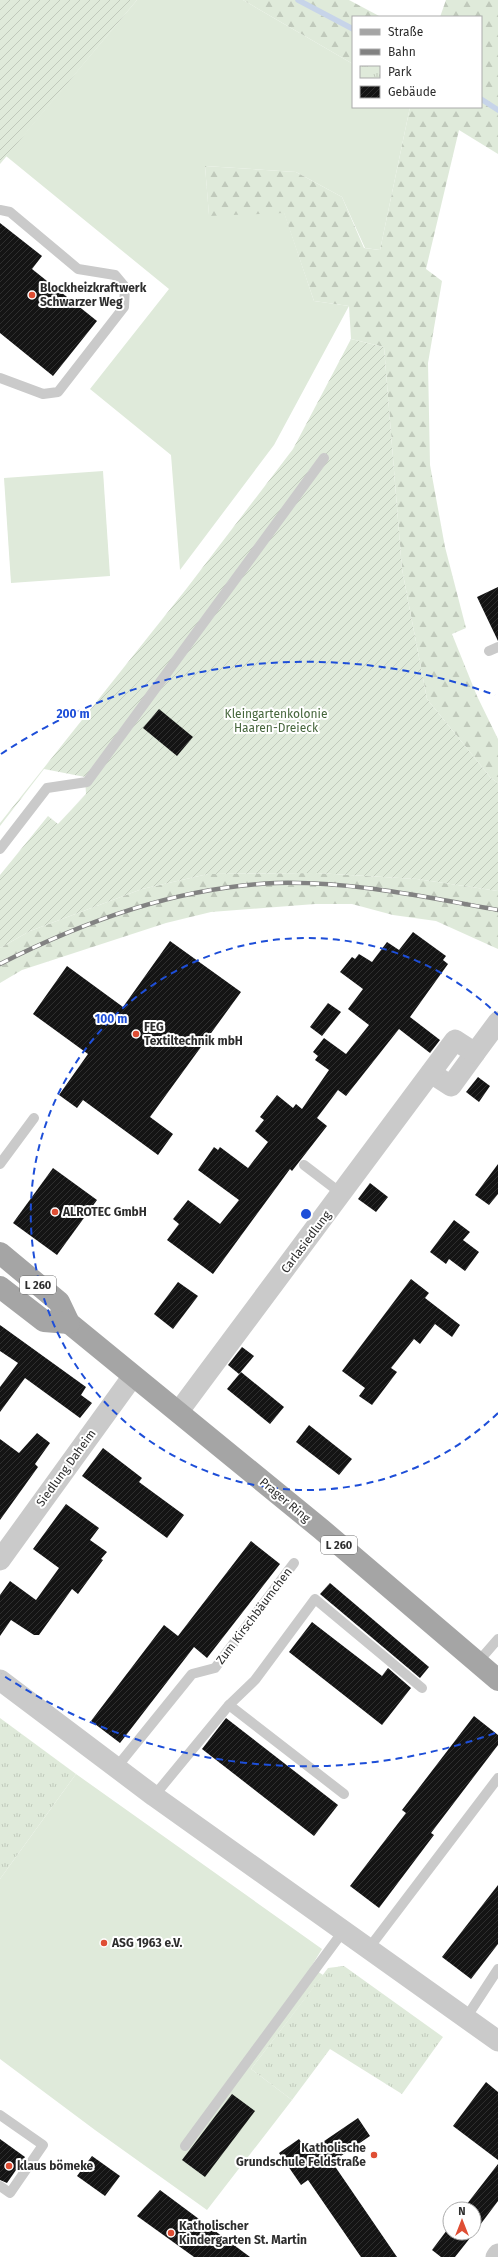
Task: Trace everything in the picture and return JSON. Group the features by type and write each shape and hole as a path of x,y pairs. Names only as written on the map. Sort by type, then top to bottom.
{"main road":[{"name":"Prager Ring","path":"0,1253 59,1302 69,1323 133,1376 179,1411 498,1680"},
{"name":"L 260","path":"0,1287 44,1321 69,1323"}],"street":[{"name":"Carlasiedlung","path":"179,1411 342,1194 455,1040 475,1053 498,1022"},
{"name":"Siedlung Daheim","path":"0,1560 133,1376"},
{"path":"0,1680 154,1796 498,2041"}],"lane":[{"path":"0,210 10,212 78,269 115,275 126,287 124,307 58,392 43,394 0,378"},
{"path":"0,849 47,788 87,782 324,458"},
{"path":"0,1164 34,1118"},
{"path":"304,1165 342,1194"},
{"name":"Zum Kirschbäumchen","path":"116,1768 192,1674 215,1668 294,1563"},
{"path":"154,1796 229,1705 254,1680 315,1599 422,1688"},
{"path":"478,1662 498,1639"},
{"path":"229,1705 344,1794"},
{"path":"369,1948 497,1779"},
{"path":"185,2146 344,1930"},
{"path":"466,2018 498,1969"},
{"path":"0,2115 43,2146 10,2193 0,2186"}],"green space":[{"path":"0,0 137,0 0,164"},
{"path":"137,0 243,0 352,63 352,108 410,108 380,250 365,248 342,197 296,172 205,166 209,215 284,212 314,301 349,306 274,445 180,570 171,455 90,389 169,289 6,156"},
{"path":"243,0 349,0 379,16 352,16 352,63"},
{"path":"446,0 498,0 498,154 459,130 426,269 442,281 428,363 430,465 445,547 466,628 452,634 477,696 498,739 498,783 491,778 427,699 402,569 384,347 351,339 349,306 314,301 284,213 209,216 205,166 296,172 342,197 364,248 380,250 410,108 482,108 482,16 440,16"},
{"name":"Kleingartenkolonie Haaren-Dreieck","path":"351,339 384,347 402,569 427,699 491,778 498,783 498,891 417,879 316,873 208,874 142,889 30,931 0,948 0,875 48,816 58,824 86,794 85,777 44,769 0,826 0,823 187,588 293,449"},
{"path":"103,471 110,576 11,583 4,478"},
{"path":"316,873 417,879 498,891 498,949 436,921 393,915 352,904 315,904 211,912 166,923 22,970 0,983 0,948 30,931 142,889 208,874"},
{"path":"0,1718 76,1774 0,1879"},
{"path":"76,1774 322,1949 311,1967 323,1975 251,2069 292,2100 207,2210 95,2130 0,2059 0,1879"},
{"path":"344,1966 443,2037 402,2094 330,2049 292,2100 251,2069 328,1968"}],"building":[{"name":"Blockheizkraftwerk Schwarzer Weg","path":"0,223 42,256 32,269 97,321 53,376 0,333"},
{"path":"498,587 498,641 477,597"},
{"path":"159,709 193,737 177,756 143,728"},
{"path":"413,932 446,956 443,960 448,964 410,1017 440,1040 430,1053 399,1029 346,1096 338,1090 317,1118 327,1126 292,1171 290,1169 213,1274 167,1240 179,1224 173,1219 188,1200 220,1224 239,1200 198,1170 214,1147 218,1150 220,1147 248,1168 268,1142 255,1131 264,1120 260,1117 277,1095 293,1108 296,1104 302,1109 329,1070 315,1060 318,1056 313,1052 324,1038 346,1054 369,1025 348,1009 363,989 340,972 352,957 355,959 359,954 372,962 387,942 399,950"},
{"name":"FEG Textiltechnik mbH","path":"170,941 241,992 150,1117 173,1134 158,1155 83,1100 77,1108 59,1095 88,1054 33,1014 67,966 123,1007"},
{"path":"328,1003 341,1012 322,1036 310,1027"},
{"path":"478,1077 490,1086 479,1102 466,1092"},
{"path":"498,1164 498,1194 489,1205 475,1195"},
{"name":"ALROTEC GmbH","path":"53,1168 97,1200 57,1255 13,1223"},
{"path":"370,1183 388,1197 376,1212 358,1199"},
{"path":"454,1220 470,1232 463,1240 479,1252 465,1271 449,1259 446,1264 430,1252"},
{"path":"411,1279 429,1293 425,1298 460,1325 452,1337 435,1324 420,1344 414,1339 391,1368 397,1372 372,1405 359,1396 365,1388 342,1371"},
{"path":"178,1282 198,1296 173,1329 154,1314"},
{"path":"0,1325 86,1387 81,1395 92,1403 80,1418 25,1378 0,1412 0,1387 18,1363 0,1351"},
{"path":"242,1347 254,1356 239,1374 228,1365"},
{"path":"241,1372 284,1407 270,1424 227,1389"},
{"path":"309,1425 352,1459 339,1475 296,1442"},
{"path":"37,1433 50,1443 35,1464 38,1467 0,1520 0,1439 19,1453"},
{"path":"103,1448 142,1478 139,1482 184,1515 167,1538 82,1476"},
{"path":"66,1504 99,1528 90,1540 107,1552 101,1559 103,1560 78,1594 72,1589 39,1635 34,1635 11,1620 0,1636 0,1595 10,1581 36,1600 59,1568 33,1549"},
{"path":"251,1541 280,1564 207,1658 194,1647 120,1743 91,1721 164,1625 178,1636"},
{"path":"330,1583 429,1667 420,1678 320,1594"},
{"path":"312,1622 382,1676 388,1668 411,1688 382,1725 289,1652"},
{"path":"474,1716 498,1735 498,1745 431,1833 434,1835 379,1908 350,1886 406,1813 402,1810"},
{"path":"226,1718 338,1805 314,1836 202,1749"},
{"path":"498,1885 498,1944 471,1979 442,1957"},
{"path":"486,2082 498,2092 498,2160 453,2126"},
{"path":"232,2094 255,2111 205,2177 182,2160"},
{"path":"358,2118 370,2136 332,2162 397,2257 361,2257 308,2180 301,2185 279,2153 299,2139 308,2152"},
{"name":"klaus bömeke","path":"0,2139 25,2157 7,2183 0,2180"},
{"path":"92,2156 120,2176 105,2196 77,2176"},
{"path":"498,2164 498,2201 482,2222 482,2201 469,2201"},
{"path":"160,2190 250,2257 194,2257 137,2216"},
{"path":"442,2237 442,2241 468,2241 455,2257 441,2257 432,2250"}],"waterway":[{"path":"298,0 352,28"},
{"path":"482,100 498,110"}],"railway":[{"path":"0,964 66,933 134,908 204,891 240,886 276,883 304,883 360,887 498,910"}],"place":[{"name":"Blockheizkraftwerk Schwarzer Weg","path":"32,295"},
{"name":"FEG Textiltechnik mbH","path":"136,1034"},
{"name":"ALROTEC GmbH","path":"55,1212"},
{"name":"ASG 1963 e.V.","path":"104,1943"},
{"name":"Katholische Grundschule Feldstraße","path":"374,2155"},
{"name":"klaus bömeke","path":"9,2166"},
{"name":"Katholischer Kindergarten St. Martin","path":"171,2233"}]}
